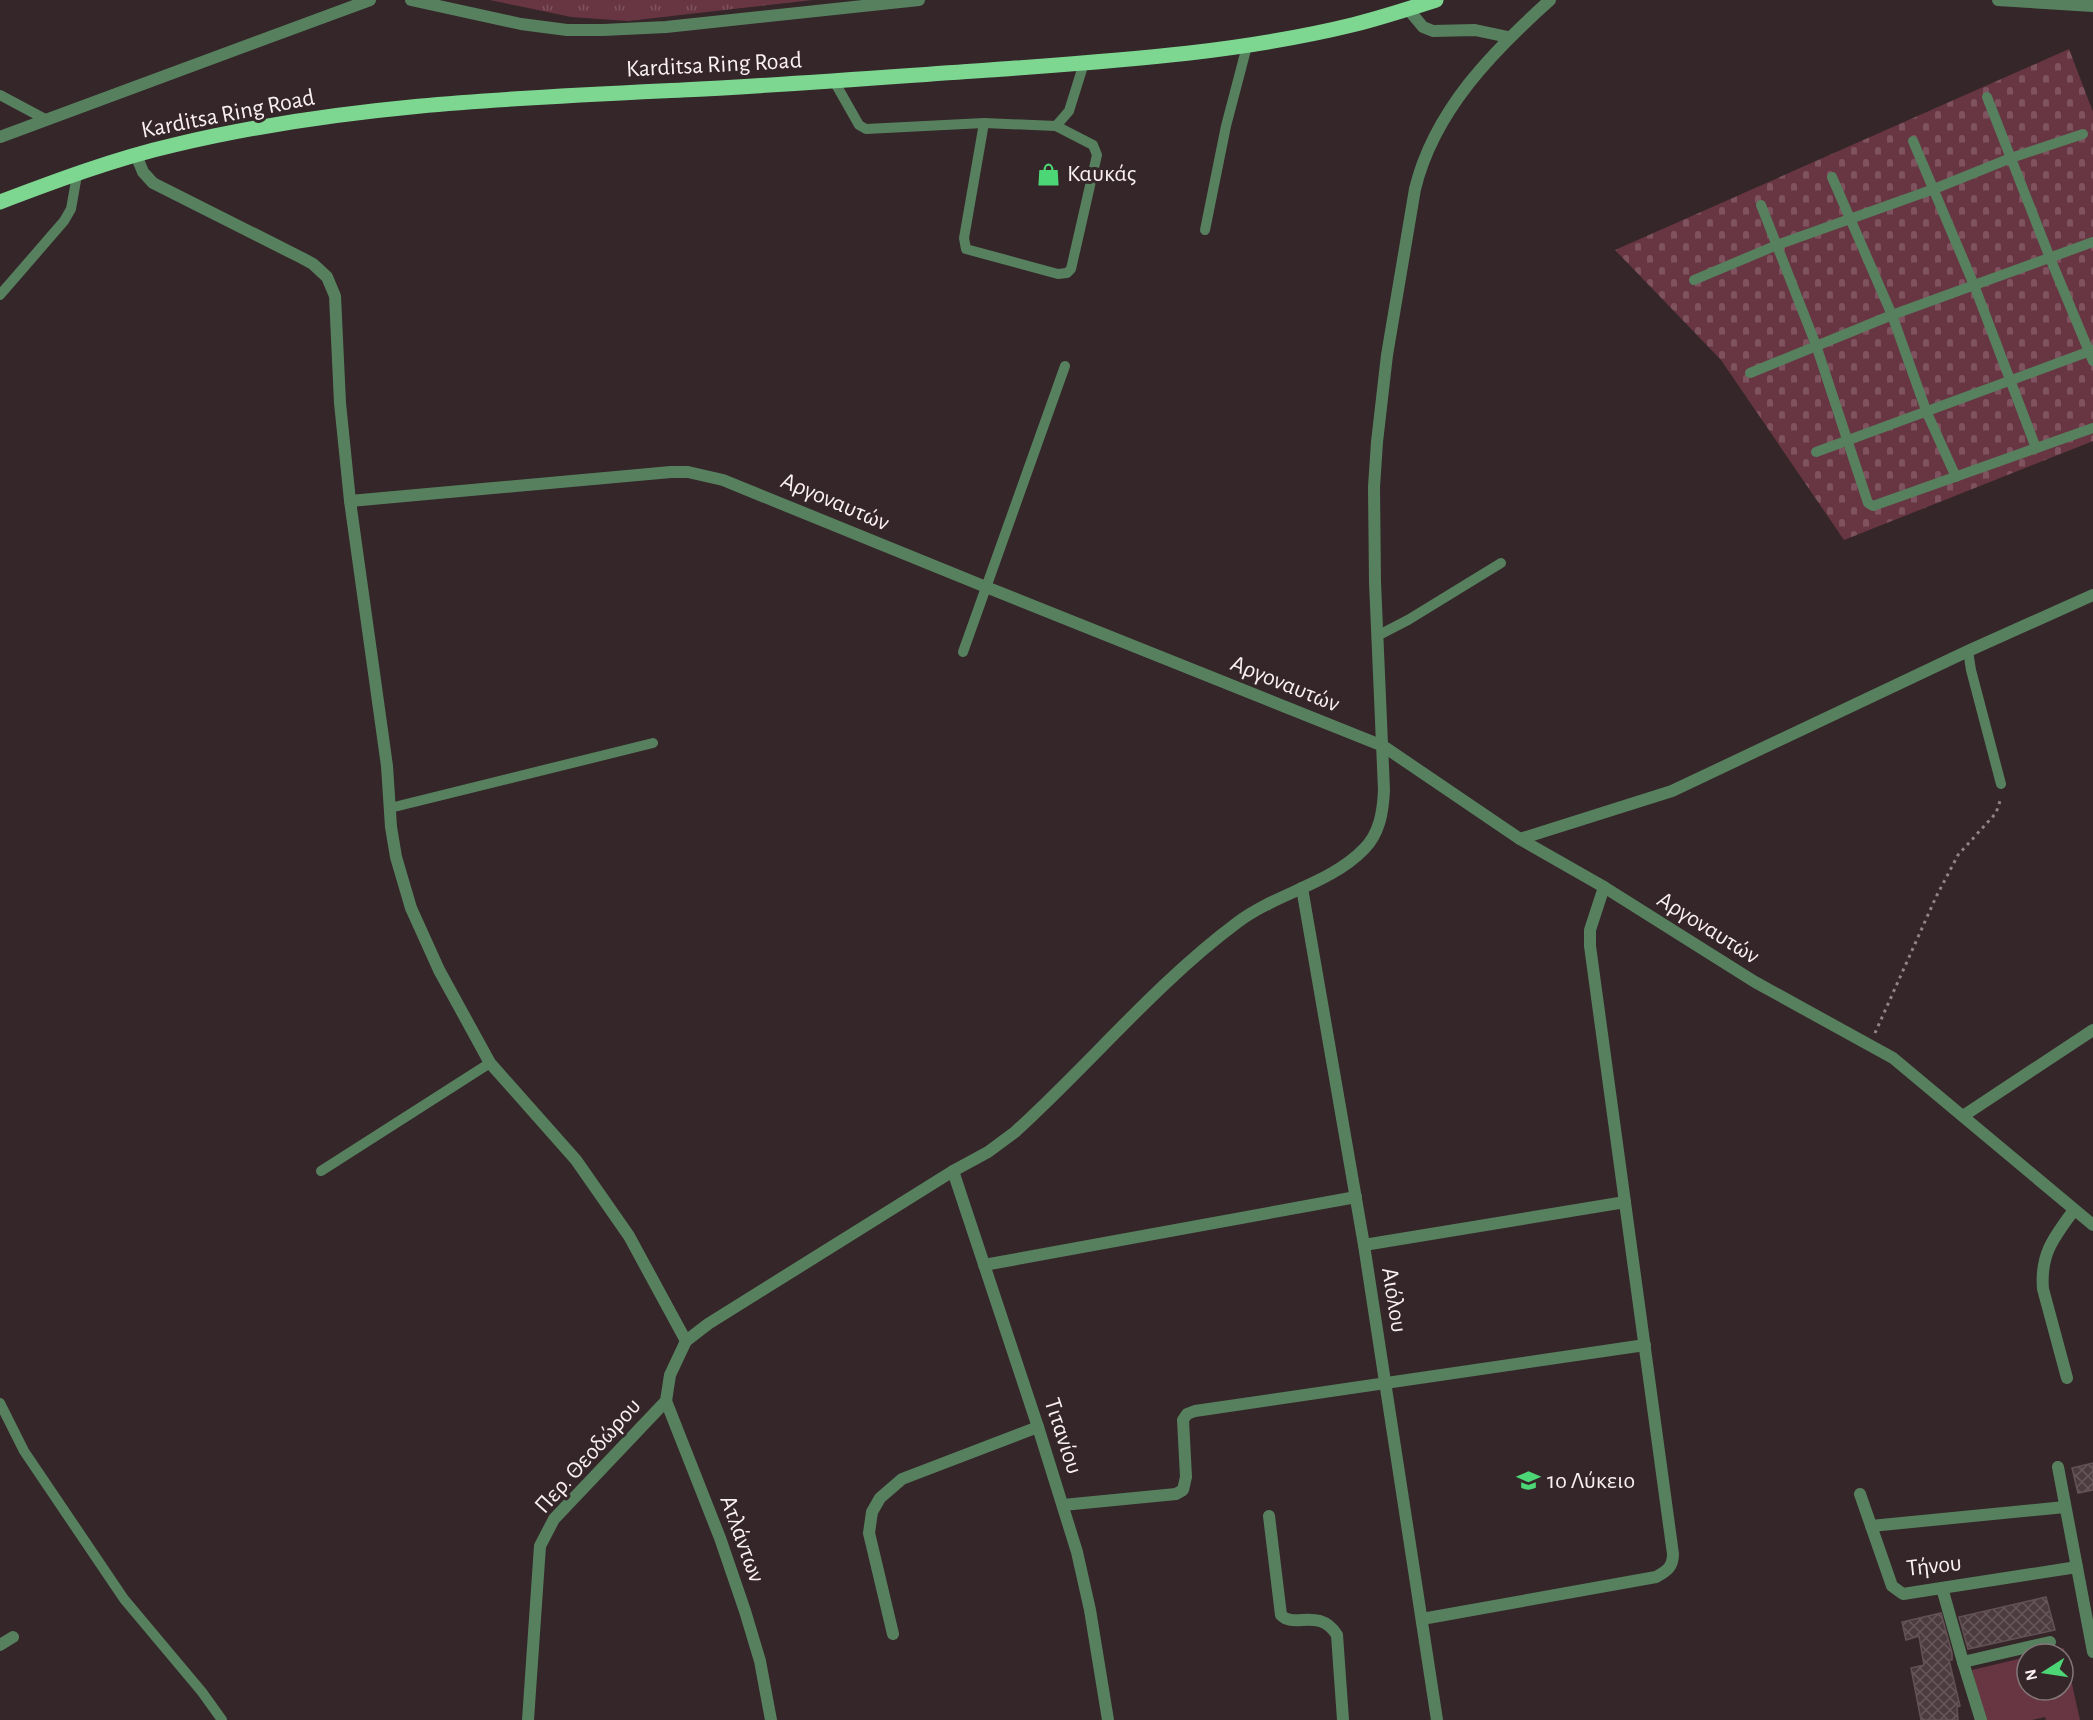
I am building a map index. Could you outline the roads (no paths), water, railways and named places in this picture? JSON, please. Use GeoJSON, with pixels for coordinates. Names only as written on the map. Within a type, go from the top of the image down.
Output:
{"type":"FeatureCollection","features":[{"type":"Feature","properties":{"kind":"main road","name":"Karditsa Ring Road"},"geometry":{"type":"LineString","coordinates":[[0,202],[171,145],[255,128],[372,111],[548,97],[834,81],[1084,63],[1247,46],[1348,26],[1436,0]]}},
{"type":"Feature","properties":{"kind":"street"},"geometry":{"type":"LineString","coordinates":[[0,137],[370,0]]}},
{"type":"Feature","properties":{"kind":"street"},"geometry":{"type":"LineString","coordinates":[[411,0],[522,24],[567,30],[603,30],[666,27],[918,0]]}},
{"type":"Feature","properties":{"kind":"street"},"geometry":{"type":"LineString","coordinates":[[666,1401],[670,1375],[686,1341],[732,1309],[953,1171],[988,1152],[1015,1132],[1168,981],[1222,934],[1253,911],[1302,888],[1352,860],[1372,840],[1379,826],[1383,802],[1383,746],[1374,538],[1377,442],[1387,355],[1415,189],[1420,168],[1442,121],[1454,103],[1508,37],[1550,0]]}},
{"type":"Feature","properties":{"kind":"street"},"geometry":{"type":"LineString","coordinates":[[1998,0],[2093,6]]}},
{"type":"Feature","properties":{"kind":"street"},"geometry":{"type":"LineString","coordinates":[[1408,9],[1423,27],[1433,31],[1475,30],[1508,37]]}},
{"type":"Feature","properties":{"kind":"street"},"geometry":{"type":"LineString","coordinates":[[136,155],[143,172],[153,183],[302,258],[321,271],[330,282],[336,301],[340,403],[350,501],[387,766],[396,857],[411,908],[439,970],[490,1063],[576,1160],[623,1226],[686,1341]]}},
{"type":"Feature","properties":{"kind":"street","name":"Αργοναυτών"},"geometry":{"type":"LineString","coordinates":[[350,501],[646,474],[688,472],[723,480],[743,486],[986,587],[1383,746],[1520,839],[1604,887],[1755,982],[1905,1066],[2093,1225]]}},
{"type":"Feature","properties":{"kind":"street"},"geometry":{"type":"LineString","coordinates":[[1520,839],[1672,791],[1705,777],[1968,651],[2093,595]]}},
{"type":"Feature","properties":{"kind":"street"},"geometry":{"type":"LineString","coordinates":[[1422,1619],[1656,1577],[1666,1572],[1673,1564],[1590,946],[1590,930],[1604,887]]}},
{"type":"Feature","properties":{"kind":"street","name":"Αιόλου"},"geometry":{"type":"LineString","coordinates":[[1302,888],[1387,1383],[1437,1720]]}},
{"type":"Feature","properties":{"kind":"street"},"geometry":{"type":"LineString","coordinates":[[1963,1116],[2093,1029]]}},
{"type":"Feature","properties":{"kind":"street","name":"Τιτανίου"},"geometry":{"type":"LineString","coordinates":[[953,1171],[1063,1505],[1083,1578],[1108,1720]]}},
{"type":"Feature","properties":{"kind":"street"},"geometry":{"type":"LineString","coordinates":[[984,1265],[1356,1197]]}},
{"type":"Feature","properties":{"kind":"street"},"geometry":{"type":"LineString","coordinates":[[1364,1245],[1625,1202]]}},
{"type":"Feature","properties":{"kind":"street"},"geometry":{"type":"LineString","coordinates":[[2067,1378],[2043,1289],[2042,1275],[2043,1260],[2052,1241],[2074,1210]]}},
{"type":"Feature","properties":{"kind":"street"},"geometry":{"type":"LineString","coordinates":[[1063,1505],[1176,1494],[1183,1490],[1186,1477],[1183,1420],[1190,1412],[1645,1345]]}},
{"type":"Feature","properties":{"kind":"street","name":"Περ. Θεοδώρου"},"geometry":{"type":"LineString","coordinates":[[528,1720],[540,1546],[554,1519],[666,1401]]}},
{"type":"Feature","properties":{"kind":"street","name":"Ατλάντων"},"geometry":{"type":"LineString","coordinates":[[666,1401],[720,1538],[745,1611],[762,1669],[771,1720]]}},
{"type":"Feature","properties":{"kind":"street"},"geometry":{"type":"LineString","coordinates":[[893,1634],[869,1533],[872,1512],[880,1498],[902,1479],[1038,1427]]}},
{"type":"Feature","properties":{"kind":"street"},"geometry":{"type":"LineString","coordinates":[[2058,1467],[2093,1652]]}},
{"type":"Feature","properties":{"kind":"street","name":"Τήνου"},"geometry":{"type":"LineString","coordinates":[[1860,1494],[1892,1586],[1903,1594],[2077,1567]]}},
{"type":"Feature","properties":{"kind":"street"},"geometry":{"type":"LineString","coordinates":[[1871,1526],[2065,1506]]}},
{"type":"Feature","properties":{"kind":"street"},"geometry":{"type":"LineString","coordinates":[[1269,1516],[1281,1615],[1288,1620],[1319,1620],[1328,1624],[1337,1635],[1343,1720]]}},
{"type":"Feature","properties":{"kind":"street"},"geometry":{"type":"LineString","coordinates":[[1942,1588],[1981,1720]]}},
{"type":"Feature","properties":{"kind":"street"},"geometry":{"type":"LineString","coordinates":[[0,1645],[13,1637]]}},
{"type":"Feature","properties":{"kind":"street"},"geometry":{"type":"LineString","coordinates":[[1963,1662],[2015,1650]]}},
{"type":"Feature","properties":{"kind":"lane"},"geometry":{"type":"LineString","coordinates":[[1205,230],[1226,126],[1247,46]]}},
{"type":"Feature","properties":{"kind":"lane"},"geometry":{"type":"LineString","coordinates":[[1056,126],[1069,111],[1084,63]]}},
{"type":"Feature","properties":{"kind":"lane"},"geometry":{"type":"LineString","coordinates":[[834,81],[859,125],[866,129],[984,123],[1056,126],[1093,145],[1097,155],[1071,269],[1067,273],[1058,274],[966,249],[964,238],[984,123]]}},
{"type":"Feature","properties":{"kind":"lane"},"geometry":{"type":"LineString","coordinates":[[0,95],[45,119]]}},
{"type":"Feature","properties":{"kind":"lane"},"geometry":{"type":"LineString","coordinates":[[1816,452],[2092,354],[2050,258],[1987,97]]}},
{"type":"Feature","properties":{"kind":"lane"},"geometry":{"type":"LineString","coordinates":[[1694,280],[1777,245],[1934,189],[2011,158],[2083,134]]}},
{"type":"Feature","properties":{"kind":"lane"},"geometry":{"type":"LineString","coordinates":[[1914,141],[1974,285],[2036,448]]}},
{"type":"Feature","properties":{"kind":"lane"},"geometry":{"type":"LineString","coordinates":[[0,295],[68,215],[77,175]]}},
{"type":"Feature","properties":{"kind":"lane"},"geometry":{"type":"LineString","coordinates":[[1832,177],[1892,315],[1927,413],[1956,477]]}},
{"type":"Feature","properties":{"kind":"lane"},"geometry":{"type":"LineString","coordinates":[[1761,205],[1816,345],[1870,505],[1874,506],[2093,428]]}},
{"type":"Feature","properties":{"kind":"lane"},"geometry":{"type":"LineString","coordinates":[[1750,373],[1892,315],[2093,242]]}},
{"type":"Feature","properties":{"kind":"lane"},"geometry":{"type":"LineString","coordinates":[[963,652],[1065,366]]}},
{"type":"Feature","properties":{"kind":"lane"},"geometry":{"type":"LineString","coordinates":[[1377,636],[1408,620],[1502,563]]}},
{"type":"Feature","properties":{"kind":"lane"},"geometry":{"type":"LineString","coordinates":[[1968,651],[2001,784]]}},
{"type":"Feature","properties":{"kind":"lane"},"geometry":{"type":"LineString","coordinates":[[390,808],[653,743]]}},
{"type":"Feature","properties":{"kind":"lane"},"geometry":{"type":"LineString","coordinates":[[321,1171],[490,1063]]}},
{"type":"Feature","properties":{"kind":"lane"},"geometry":{"type":"LineString","coordinates":[[0,1403],[24,1451],[124,1599],[202,1692],[222,1720]]}},
{"type":"Feature","properties":{"kind":"place","name":"Καυκάς"},"geometry":{"type":"Point","coordinates":[1049,174]}},
{"type":"Feature","properties":{"kind":"place","name":"1ο Λύκειο"},"geometry":{"type":"Point","coordinates":[1529,1481]}}]}
